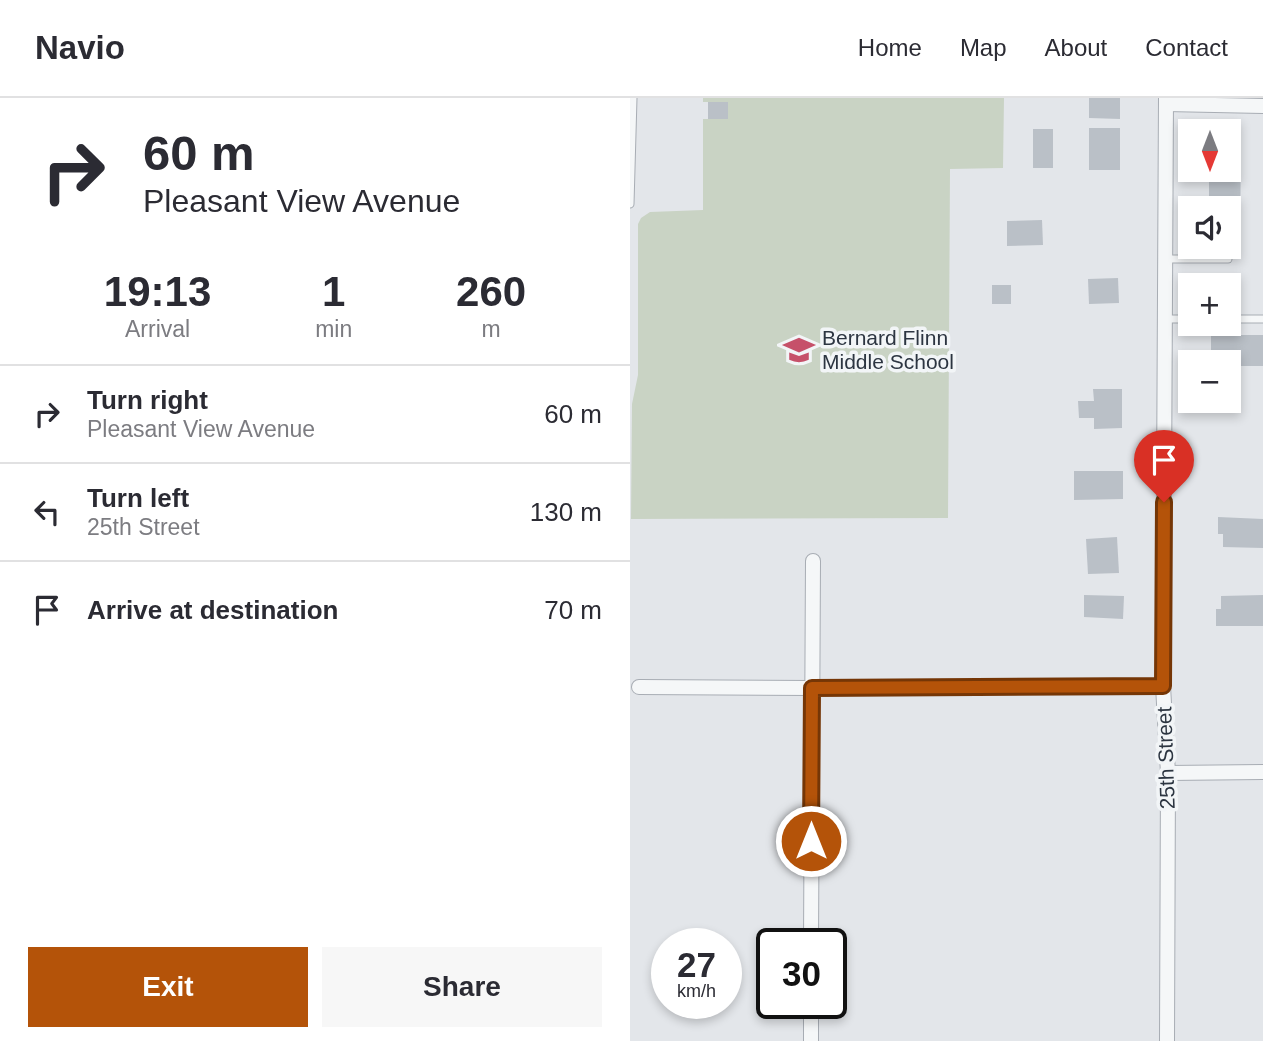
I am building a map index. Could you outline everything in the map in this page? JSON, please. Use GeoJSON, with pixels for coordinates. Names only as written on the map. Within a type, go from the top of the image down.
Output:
{"type":"FeatureCollection","features":[{"type":"Feature","properties":{"kind":"street"},"geometry":{"type":"LineString","coordinates":[[1166,101],[1263,106]]}},
{"type":"Feature","properties":{"kind":"street","name":"25th Street"},"geometry":{"type":"LineString","coordinates":[[1166,101],[1163,686],[1168,773],[1167,1041]]}},
{"type":"Feature","properties":{"kind":"street"},"geometry":{"type":"LineString","coordinates":[[811,928],[813,561]]}},
{"type":"Feature","properties":{"kind":"street"},"geometry":{"type":"LineString","coordinates":[[639,687],[1163,686]]}},
{"type":"Feature","properties":{"kind":"street"},"geometry":{"type":"LineString","coordinates":[[1168,773],[1263,772]]}},
{"type":"Feature","properties":{"kind":"street"},"geometry":{"type":"LineString","coordinates":[[811,1019],[811,1041]]}},
{"type":"Feature","properties":{"kind":"lane"},"geometry":{"type":"LineString","coordinates":[[630,204],[633,98]]}},
{"type":"Feature","properties":{"kind":"lane"},"geometry":{"type":"LineString","coordinates":[[1165,259],[1178,259]]}},
{"type":"Feature","properties":{"kind":"lane"},"geometry":{"type":"LineString","coordinates":[[1165,319],[1178,319]]}},
{"type":"Feature","properties":{"kind":"lane"},"geometry":{"type":"LineString","coordinates":[[1241,319],[1263,319]]}},
{"type":"Feature","properties":{"kind":"green space","name":"Bernard Flinn Middle School"},"geometry":{"type":"Polygon","coordinates":[[[703,98],[1004,98],[1003,168],[950,169],[948,518],[631,519],[632,404],[638,375],[638,224],[641,218],[650,212],[703,210],[703,119],[727,119],[727,102],[703,102],[703,98]]]}},
{"type":"Feature","properties":{"kind":"building"},"geometry":{"type":"Polygon","coordinates":[[[1089,98],[1120,98],[1120,119],[1089,118],[1089,98]]]}},
{"type":"Feature","properties":{"kind":"building"},"geometry":{"type":"Polygon","coordinates":[[[708,102],[728,102],[728,119],[708,119],[708,102]]]}},
{"type":"Feature","properties":{"kind":"building"},"geometry":{"type":"Polygon","coordinates":[[[1089,128],[1120,128],[1120,170],[1089,170],[1089,128]]]}},
{"type":"Feature","properties":{"kind":"building"},"geometry":{"type":"Polygon","coordinates":[[[1033,129],[1053,129],[1053,168],[1033,168],[1033,129]]]}},
{"type":"Feature","properties":{"kind":"building"},"geometry":{"type":"Polygon","coordinates":[[[1209,182],[1241,182],[1240,196],[1209,196],[1209,182]]]}},
{"type":"Feature","properties":{"kind":"building"},"geometry":{"type":"Polygon","coordinates":[[[1042,220],[1043,245],[1007,246],[1007,221],[1042,220]]]}},
{"type":"Feature","properties":{"kind":"building"},"geometry":{"type":"Polygon","coordinates":[[[1118,278],[1119,303],[1089,304],[1088,279],[1118,278]]]}},
{"type":"Feature","properties":{"kind":"building"},"geometry":{"type":"Polygon","coordinates":[[[992,285],[1011,285],[1011,304],[992,304],[992,285]]]}},
{"type":"Feature","properties":{"kind":"building"},"geometry":{"type":"Polygon","coordinates":[[[1263,335],[1263,366],[1241,366],[1241,350],[1211,350],[1211,336],[1263,335]]]}},
{"type":"Feature","properties":{"kind":"building"},"geometry":{"type":"Polygon","coordinates":[[[1093,389],[1122,389],[1122,428],[1094,429],[1094,418],[1079,418],[1078,401],[1094,401],[1093,389]]]}},
{"type":"Feature","properties":{"kind":"building"},"geometry":{"type":"Polygon","coordinates":[[[1074,471],[1123,471],[1123,499],[1074,500],[1074,471]]]}},
{"type":"Feature","properties":{"kind":"building"},"geometry":{"type":"Polygon","coordinates":[[[1218,517],[1263,519],[1263,548],[1223,547],[1223,534],[1218,534],[1218,517]]]}},
{"type":"Feature","properties":{"kind":"building"},"geometry":{"type":"Polygon","coordinates":[[[1117,537],[1119,573],[1088,574],[1086,539],[1117,537]]]}},
{"type":"Feature","properties":{"kind":"building"},"geometry":{"type":"Polygon","coordinates":[[[1084,595],[1124,596],[1123,619],[1084,617],[1084,595]]]}},
{"type":"Feature","properties":{"kind":"building"},"geometry":{"type":"Polygon","coordinates":[[[1263,595],[1263,626],[1216,626],[1216,609],[1221,609],[1221,596],[1263,595]]]}},
{"type":"Feature","properties":{"kind":"place","name":"Bernard Flinn Middle School"},"geometry":{"type":"Point","coordinates":[799,350]}},
{"type":"Feature","properties":{"kind":"route"},"geometry":{"type":"LineString","coordinates":[[811,841],[812,688],[1163,686],[1164,502]]}}]}
